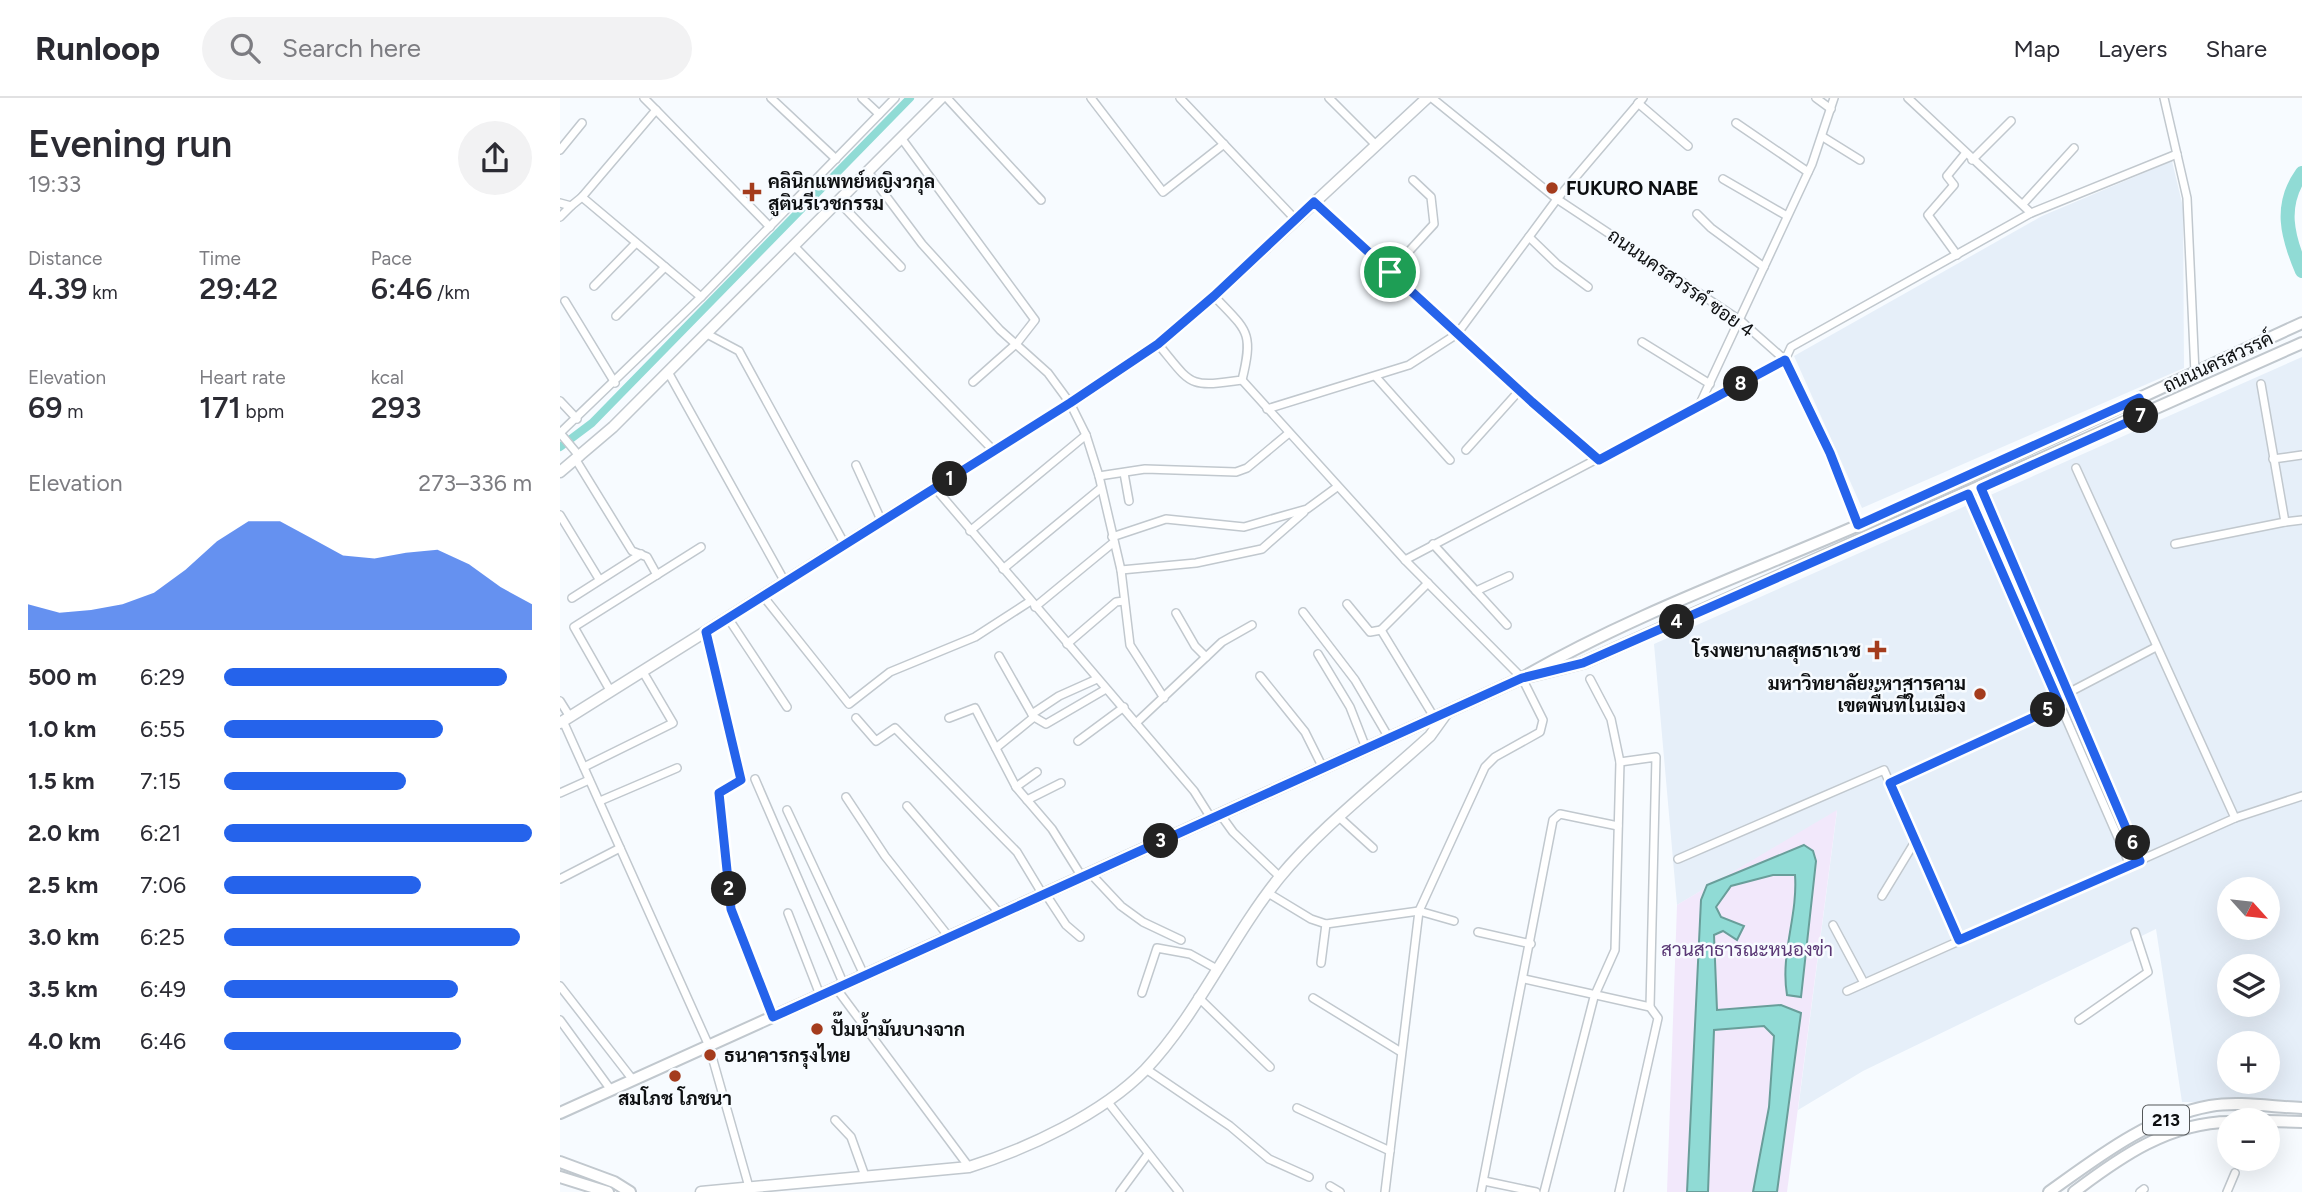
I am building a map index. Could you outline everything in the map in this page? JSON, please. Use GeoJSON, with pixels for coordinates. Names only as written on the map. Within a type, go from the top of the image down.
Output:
{"type":"FeatureCollection","features":[{"type":"Feature","properties":{"kind":"main road","name":"ถนนนครสวรรค์"},"geometry":{"type":"LineString","coordinates":[[562,1114],[1522,678],[1567,652],[1858,525],[2302,323]]}},
{"type":"Feature","properties":{"kind":"main road","name":"ถนนนครสวรรค์"},"geometry":{"type":"LineString","coordinates":[[1522,678],[1574,667],[1968,494],[2302,343]]}},
{"type":"Feature","properties":{"kind":"main road"},"geometry":{"type":"LineString","coordinates":[[2139,398],[2146,414]]}},
{"type":"Feature","properties":{"kind":"main road"},"geometry":{"type":"LineString","coordinates":[[1567,652],[1574,667]]}},
{"type":"Feature","properties":{"kind":"main road","name":"213"},"geometry":{"type":"LineString","coordinates":[[2049,1192],[2127,1138],[2173,1117],[2211,1106],[2302,1108]]}},
{"type":"Feature","properties":{"kind":"main road"},"geometry":{"type":"LineString","coordinates":[[2280,1121],[2302,1122]]}},
{"type":"Feature","properties":{"kind":"main road","name":"213"},"geometry":{"type":"LineString","coordinates":[[2074,1192],[2102,1171],[2158,1138],[2189,1127],[2217,1124]]}},
{"type":"Feature","properties":{"kind":"main road"},"geometry":{"type":"LineString","coordinates":[[560,1163],[614,1182],[630,1192]]}},
{"type":"Feature","properties":{"kind":"main road"},"geometry":{"type":"LineString","coordinates":[[560,1177],[608,1192]]}},
{"type":"Feature","properties":{"kind":"street"},"geometry":{"type":"LineString","coordinates":[[644,98],[769,227]]}},
{"type":"Feature","properties":{"kind":"street"},"geometry":{"type":"LineString","coordinates":[[771,98],[836,159]]}},
{"type":"Feature","properties":{"kind":"street"},"geometry":{"type":"LineString","coordinates":[[862,98],[879,114]]}},
{"type":"Feature","properties":{"kind":"street"},"geometry":{"type":"LineString","coordinates":[[657,575],[647,557],[632,551],[560,433],[615,383],[701,297],[895,98]]}},
{"type":"Feature","properties":{"kind":"street"},"geometry":{"type":"LineString","coordinates":[[560,472],[578,459],[707,334],[941,98]]}},
{"type":"Feature","properties":{"kind":"street"},"geometry":{"type":"LineString","coordinates":[[947,98],[1041,200]]}},
{"type":"Feature","properties":{"kind":"street"},"geometry":{"type":"LineString","coordinates":[[1091,98],[1163,192],[1224,144]]}},
{"type":"Feature","properties":{"kind":"street"},"geometry":{"type":"LineString","coordinates":[[1180,98],[1295,219]]}},
{"type":"Feature","properties":{"kind":"street"},"geometry":{"type":"LineString","coordinates":[[1329,98],[1376,145]]}},
{"type":"Feature","properties":{"kind":"street"},"geometry":{"type":"LineString","coordinates":[[564,720],[1070,403],[1158,344],[1430,98]]}},
{"type":"Feature","properties":{"kind":"street","name":"ถนนนครสวรรค์ ซอย 4"},"geometry":{"type":"LineString","coordinates":[[1430,98],[1557,199],[1741,321],[1785,360],[1830,453],[1858,525]]}},
{"type":"Feature","properties":{"kind":"street"},"geometry":{"type":"LineString","coordinates":[[1816,98],[1831,109]]}},
{"type":"Feature","properties":{"kind":"street"},"geometry":{"type":"LineString","coordinates":[[1698,408],[1741,321],[1808,172],[1835,98]]}},
{"type":"Feature","properties":{"kind":"street"},"geometry":{"type":"LineString","coordinates":[[1908,98],[2031,213]]}},
{"type":"Feature","properties":{"kind":"street"},"geometry":{"type":"LineString","coordinates":[[2164,98],[2191,237],[2195,373]]}},
{"type":"Feature","properties":{"kind":"street"},"geometry":{"type":"LineString","coordinates":[[1267,409],[1409,365],[1457,334],[1557,199],[1640,101],[1688,146]]}},
{"type":"Feature","properties":{"kind":"street"},"geometry":{"type":"LineString","coordinates":[[560,217],[582,197],[656,110]]}},
{"type":"Feature","properties":{"kind":"street"},"geometry":{"type":"LineString","coordinates":[[1972,160],[2011,121]]}},
{"type":"Feature","properties":{"kind":"street"},"geometry":{"type":"LineString","coordinates":[[560,150],[582,123]]}},
{"type":"Feature","properties":{"kind":"street"},"geometry":{"type":"LineString","coordinates":[[1736,123],[1808,172]]}},
{"type":"Feature","properties":{"kind":"street"},"geometry":{"type":"LineString","coordinates":[[1823,136],[1860,160]]}},
{"type":"Feature","properties":{"kind":"street"},"geometry":{"type":"LineString","coordinates":[[902,139],[1035,320],[1017,342],[973,383]]}},
{"type":"Feature","properties":{"kind":"street"},"geometry":{"type":"LineString","coordinates":[[2023,204],[2074,148]]}},
{"type":"Feature","properties":{"kind":"street"},"geometry":{"type":"LineString","coordinates":[[1957,254],[1928,215],[1954,185],[1947,176],[1965,154]]}},
{"type":"Feature","properties":{"kind":"street"},"geometry":{"type":"LineString","coordinates":[[1405,560],[1785,360],[1791,347],[2031,213],[2177,154]]}},
{"type":"Feature","properties":{"kind":"street"},"geometry":{"type":"LineString","coordinates":[[868,172],[922,244],[1000,330],[1017,342],[1048,373],[1070,403],[1086,435],[1099,476],[1121,570],[1130,645],[1164,698]]}},
{"type":"Feature","properties":{"kind":"street"},"geometry":{"type":"LineString","coordinates":[[1723,179],[1787,216]]}},
{"type":"Feature","properties":{"kind":"street"},"geometry":{"type":"LineString","coordinates":[[1390,272],[1426,235],[1435,221],[1431,197],[1413,180]]}},
{"type":"Feature","properties":{"kind":"street"},"geometry":{"type":"LineString","coordinates":[[582,197],[701,297]]}},
{"type":"Feature","properties":{"kind":"street"},"geometry":{"type":"LineString","coordinates":[[838,201],[901,267]]}},
{"type":"Feature","properties":{"kind":"street"},"geometry":{"type":"LineString","coordinates":[[1314,202],[1519,391],[1599,460]]}},
{"type":"Feature","properties":{"kind":"street"},"geometry":{"type":"LineString","coordinates":[[560,203],[571,206]]}},
{"type":"Feature","properties":{"kind":"street"},"geometry":{"type":"LineString","coordinates":[[1696,214],[1764,267]]}},
{"type":"Feature","properties":{"kind":"street"},"geometry":{"type":"LineString","coordinates":[[1529,237],[1557,264],[1588,287]]}},
{"type":"Feature","properties":{"kind":"street"},"geometry":{"type":"LineString","coordinates":[[594,286],[636,243]]}},
{"type":"Feature","properties":{"kind":"street"},"geometry":{"type":"LineString","coordinates":[[795,247],[994,451]]}},
{"type":"Feature","properties":{"kind":"street"},"geometry":{"type":"LineString","coordinates":[[616,316],[665,267]]}},
{"type":"Feature","properties":{"kind":"street"},"geometry":{"type":"LineString","coordinates":[[1214,296],[1245,329],[1250,347],[1242,380]]}},
{"type":"Feature","properties":{"kind":"street"},"geometry":{"type":"LineString","coordinates":[[565,301],[615,383]]}},
{"type":"Feature","properties":{"kind":"street"},"geometry":{"type":"LineString","coordinates":[[707,334],[738,351],[845,545]]}},
{"type":"Feature","properties":{"kind":"street"},"geometry":{"type":"LineString","coordinates":[[1642,342],[1710,384]]}},
{"type":"Feature","properties":{"kind":"street"},"geometry":{"type":"LineString","coordinates":[[1158,344],[1189,382],[1203,386],[1242,380]]}},
{"type":"Feature","properties":{"kind":"street"},"geometry":{"type":"LineString","coordinates":[[668,372],[785,582]]}},
{"type":"Feature","properties":{"kind":"street"},"geometry":{"type":"LineString","coordinates":[[1376,377],[1450,460]]}},
{"type":"Feature","properties":{"kind":"street"},"geometry":{"type":"LineString","coordinates":[[1242,380],[1405,560],[1522,678],[1543,720],[1540,732],[1495,757],[1485,766],[1419,911],[1385,1192]]}},
{"type":"Feature","properties":{"kind":"street"},"geometry":{"type":"LineString","coordinates":[[2261,384],[2285,522]]}},
{"type":"Feature","properties":{"kind":"street"},"geometry":{"type":"LineString","coordinates":[[1466,450],[1519,391]]}},
{"type":"Feature","properties":{"kind":"street"},"geometry":{"type":"LineString","coordinates":[[560,401],[577,419]]}},
{"type":"Feature","properties":{"kind":"street"},"geometry":{"type":"LineString","coordinates":[[1099,476],[1145,469],[1236,472],[1247,468],[1289,433]]}},
{"type":"Feature","properties":{"kind":"street"},"geometry":{"type":"LineString","coordinates":[[970,531],[1086,435]]}},
{"type":"Feature","properties":{"kind":"street"},"geometry":{"type":"LineString","coordinates":[[2273,459],[2302,455]]}},
{"type":"Feature","properties":{"kind":"street"},"geometry":{"type":"LineString","coordinates":[[856,465],[882,522]]}},
{"type":"Feature","properties":{"kind":"street"},"geometry":{"type":"LineString","coordinates":[[2076,468],[2155,647],[2235,818]]}},
{"type":"Feature","properties":{"kind":"street"},"geometry":{"type":"LineString","coordinates":[[1124,472],[1129,501]]}},
{"type":"Feature","properties":{"kind":"street"},"geometry":{"type":"LineString","coordinates":[[1121,570],[1196,563],[1262,549],[1307,509],[1338,487]]}},
{"type":"Feature","properties":{"kind":"street"},"geometry":{"type":"LineString","coordinates":[[935,488],[1216,816],[1280,877]]}},
{"type":"Feature","properties":{"kind":"street"},"geometry":{"type":"LineString","coordinates":[[1003,569],[1101,488]]}},
{"type":"Feature","properties":{"kind":"street"},"geometry":{"type":"LineString","coordinates":[[1981,488],[2140,861]]}},
{"type":"Feature","properties":{"kind":"street"},"geometry":{"type":"LineString","coordinates":[[1968,494],[2130,865]]}},
{"type":"Feature","properties":{"kind":"street"},"geometry":{"type":"LineString","coordinates":[[763,596],[849,704],[890,672],[975,637],[1032,604],[1113,539],[1166,519],[1244,527],[1307,509]]}},
{"type":"Feature","properties":{"kind":"street"},"geometry":{"type":"LineString","coordinates":[[560,515],[599,579]]}},
{"type":"Feature","properties":{"kind":"street"},"geometry":{"type":"LineString","coordinates":[[2175,544],[2302,520]]}},
{"type":"Feature","properties":{"kind":"street"},"geometry":{"type":"LineString","coordinates":[[1433,544],[1507,625]]}},
{"type":"Feature","properties":{"kind":"street"},"geometry":{"type":"LineString","coordinates":[[611,692],[574,628],[701,547]]}},
{"type":"Feature","properties":{"kind":"street"},"geometry":{"type":"LineString","coordinates":[[572,598],[641,554]]}},
{"type":"Feature","properties":{"kind":"street"},"geometry":{"type":"LineString","coordinates":[[2003,573],[2015,568]]}},
{"type":"Feature","properties":{"kind":"street"},"geometry":{"type":"LineString","coordinates":[[1476,591],[1509,576]]}},
{"type":"Feature","properties":{"kind":"street"},"geometry":{"type":"LineString","coordinates":[[1347,604],[1370,632],[1381,630],[1428,583]]}},
{"type":"Feature","properties":{"kind":"street"},"geometry":{"type":"LineString","coordinates":[[1067,644],[1116,602],[1124,601]]}},
{"type":"Feature","properties":{"kind":"street"},"geometry":{"type":"LineString","coordinates":[[2021,614],[2032,608]]}},
{"type":"Feature","properties":{"kind":"street"},"geometry":{"type":"LineString","coordinates":[[1303,612],[1355,680],[1389,738]]}},
{"type":"Feature","properties":{"kind":"street"},"geometry":{"type":"LineString","coordinates":[[1176,613],[1195,646],[1206,657]]}},
{"type":"Feature","properties":{"kind":"street"},"geometry":{"type":"LineString","coordinates":[[728,618],[787,706]]}},
{"type":"Feature","properties":{"kind":"street"},"geometry":{"type":"LineString","coordinates":[[1136,723],[1222,642],[1252,625]]}},
{"type":"Feature","properties":{"kind":"street"},"geometry":{"type":"LineString","coordinates":[[1381,630],[1434,717]]}},
{"type":"Feature","properties":{"kind":"street"},"geometry":{"type":"LineString","coordinates":[[706,632],[741,780],[719,793],[731,909],[773,1017]]}},
{"type":"Feature","properties":{"kind":"street"},"geometry":{"type":"LineString","coordinates":[[2036,650],[2048,644]]}},
{"type":"Feature","properties":{"kind":"street"},"geometry":{"type":"LineString","coordinates":[[1890,783],[2060,705],[2068,693],[2155,647]]}},
{"type":"Feature","properties":{"kind":"street"},"geometry":{"type":"LineString","coordinates":[[1318,653],[1350,707],[1366,748]]}},
{"type":"Feature","properties":{"kind":"street"},"geometry":{"type":"LineString","coordinates":[[999,656],[1033,715],[1046,724],[1106,689]]}},
{"type":"Feature","properties":{"kind":"street"},"geometry":{"type":"LineString","coordinates":[[584,767],[673,723],[643,672]]}},
{"type":"Feature","properties":{"kind":"street"},"geometry":{"type":"LineString","coordinates":[[1260,676],[1305,732],[1323,768]]}},
{"type":"Feature","properties":{"kind":"street"},"geometry":{"type":"LineString","coordinates":[[996,748],[1059,696],[1097,679]]}},
{"type":"Feature","properties":{"kind":"street"},"geometry":{"type":"LineString","coordinates":[[1544,1192],[1594,997],[1615,950],[1620,762],[1611,719],[1590,679]]}},
{"type":"Feature","properties":{"kind":"street"},"geometry":{"type":"LineString","coordinates":[[560,701],[564,720],[589,780],[709,1046],[749,1187]]}},
{"type":"Feature","properties":{"kind":"street"},"geometry":{"type":"LineString","coordinates":[[1078,741],[1124,707]]}},
{"type":"Feature","properties":{"kind":"street"},"geometry":{"type":"LineString","coordinates":[[949,718],[975,708],[1016,787],[1086,875],[1143,922],[1181,940]]}},
{"type":"Feature","properties":{"kind":"street"},"geometry":{"type":"LineString","coordinates":[[701,1192],[969,1167],[1006,1155],[1107,1101],[1146,1069],[1280,877],[1430,736],[1448,711]]}},
{"type":"Feature","properties":{"kind":"street"},"geometry":{"type":"LineString","coordinates":[[856,718],[876,741],[895,729],[1017,852],[1066,925],[1080,937]]}},
{"type":"Feature","properties":{"kind":"street"},"geometry":{"type":"LineString","coordinates":[[2076,740],[2086,735]]}},
{"type":"Feature","properties":{"kind":"street"},"geometry":{"type":"LineString","coordinates":[[1619,1192],[1658,1018],[1650,1007],[1657,757],[1620,762]]}},
{"type":"Feature","properties":{"kind":"street"},"geometry":{"type":"LineString","coordinates":[[2088,768],[2099,764]]}},
{"type":"Feature","properties":{"kind":"street"},"geometry":{"type":"LineString","coordinates":[[600,801],[677,768]]}},
{"type":"Feature","properties":{"kind":"street"},"geometry":{"type":"LineString","coordinates":[[1678,859],[1884,770],[1959,940]]}},
{"type":"Feature","properties":{"kind":"street"},"geometry":{"type":"LineString","coordinates":[[1016,787],[1037,772]]}},
{"type":"Feature","properties":{"kind":"street"},"geometry":{"type":"LineString","coordinates":[[755,779],[840,986],[969,1167]]}},
{"type":"Feature","properties":{"kind":"street"},"geometry":{"type":"LineString","coordinates":[[560,793],[589,780]]}},
{"type":"Feature","properties":{"kind":"street"},"geometry":{"type":"LineString","coordinates":[[1027,800],[1061,783]]}},
{"type":"Feature","properties":{"kind":"street"},"geometry":{"type":"LineString","coordinates":[[1847,991],[2235,818],[2302,796]]}},
{"type":"Feature","properties":{"kind":"street"},"geometry":{"type":"LineString","coordinates":[[846,797],[885,856],[949,937]]}},
{"type":"Feature","properties":{"kind":"street"},"geometry":{"type":"LineString","coordinates":[[2105,806],[2115,802]]}},
{"type":"Feature","properties":{"kind":"street"},"geometry":{"type":"LineString","coordinates":[[906,806],[1000,914]]}},
{"type":"Feature","properties":{"kind":"street"},"geometry":{"type":"LineString","coordinates":[[787,810],[864,975]]}},
{"type":"Feature","properties":{"kind":"street"},"geometry":{"type":"LineString","coordinates":[[1481,1192],[1553,820],[1560,814],[1618,826]]}},
{"type":"Feature","properties":{"kind":"street"},"geometry":{"type":"LineString","coordinates":[[1340,818],[1373,848]]}},
{"type":"Feature","properties":{"kind":"street"},"geometry":{"type":"LineString","coordinates":[[1882,896],[1916,840]]}},
{"type":"Feature","properties":{"kind":"street"},"geometry":{"type":"LineString","coordinates":[[560,879],[620,848]]}},
{"type":"Feature","properties":{"kind":"street"},"geometry":{"type":"LineString","coordinates":[[1268,893],[1311,919],[1326,924],[1419,911],[1454,921]]}},
{"type":"Feature","properties":{"kind":"street"},"geometry":{"type":"LineString","coordinates":[[788,913],[820,995]]}},
{"type":"Feature","properties":{"kind":"street"},"geometry":{"type":"LineString","coordinates":[[1321,963],[1326,924]]}},
{"type":"Feature","properties":{"kind":"street"},"geometry":{"type":"LineString","coordinates":[[1833,925],[1864,983]]}},
{"type":"Feature","properties":{"kind":"street"},"geometry":{"type":"LineString","coordinates":[[1478,932],[1531,944]]}},
{"type":"Feature","properties":{"kind":"street"},"geometry":{"type":"LineString","coordinates":[[2079,1020],[2148,972],[2135,932]]}},
{"type":"Feature","properties":{"kind":"street"},"geometry":{"type":"LineString","coordinates":[[1142,993],[1157,948],[1190,954],[1217,969]]}},
{"type":"Feature","properties":{"kind":"street"},"geometry":{"type":"LineString","coordinates":[[1524,979],[1594,997],[1650,1007]]}},
{"type":"Feature","properties":{"kind":"street"},"geometry":{"type":"LineString","coordinates":[[560,986],[632,1080]]}},
{"type":"Feature","properties":{"kind":"street"},"geometry":{"type":"LineString","coordinates":[[1198,997],[1270,1067]]}},
{"type":"Feature","properties":{"kind":"street"},"geometry":{"type":"LineString","coordinates":[[1313,998],[1401,1052]]}},
{"type":"Feature","properties":{"kind":"street"},"geometry":{"type":"LineString","coordinates":[[560,1020],[611,1090]]}},
{"type":"Feature","properties":{"kind":"street"},"geometry":{"type":"LineString","coordinates":[[1146,1069],[1230,1126],[1269,1159],[1309,1177]]}},
{"type":"Feature","properties":{"kind":"street"},"geometry":{"type":"LineString","coordinates":[[1107,1101],[1179,1192]]}},
{"type":"Feature","properties":{"kind":"street"},"geometry":{"type":"LineString","coordinates":[[1297,1108],[1390,1152]]}},
{"type":"Feature","properties":{"kind":"street"},"geometry":{"type":"LineString","coordinates":[[835,1120],[851,1137],[865,1176]]}},
{"type":"Feature","properties":{"kind":"street"},"geometry":{"type":"LineString","coordinates":[[1121,1192],[1148,1154]]}},
{"type":"Feature","properties":{"kind":"street"},"geometry":{"type":"LineString","coordinates":[[2227,1192],[2235,1173]]}},
{"type":"Feature","properties":{"kind":"street"},"geometry":{"type":"LineString","coordinates":[[1484,1181],[1536,1192]]}},
{"type":"Feature","properties":{"kind":"street"},"geometry":{"type":"LineString","coordinates":[[1330,1186],[1340,1192]]}},
{"type":"Feature","properties":{"kind":"shaded area"},"geometry":{"type":"Polygon","coordinates":[[[2172,161],[2183,207],[2184,368],[1862,508],[1794,356],[2042,216],[2172,161]]]}},
{"type":"Feature","properties":{"kind":"shaded area","name":"มหาวิทยาลัยมหาสารคาม เขตพื้นที่ในเมือง"},"geometry":{"type":"Polygon","coordinates":[[[2302,357],[2302,1103],[2182,1102],[2156,929],[1863,1071],[1798,1110],[1837,811],[1677,905],[1654,644],[2302,357]]]}},
{"type":"Feature","properties":{"kind":"shaded area"},"geometry":{"type":"Polygon","coordinates":[[[1804,845],[1813,851],[1816,861],[1801,997],[1787,995],[1785,980],[1795,875],[1773,875],[1731,886],[1716,907],[1721,917],[1744,926],[1737,940],[1723,931],[1714,935],[1717,1010],[1781,1005],[1801,1013],[1777,1192],[1753,1192],[1769,1107],[1774,1036],[1764,1026],[1714,1030],[1708,1192],[1687,1192],[1701,900],[1707,885],[1804,845]]]}},
{"type":"Feature","properties":{"kind":"green space","name":"สวนสาธารณะหนองข่า"},"geometry":{"type":"Polygon","coordinates":[[[1837,810],[1787,1192],[1667,1192],[1677,905],[1837,810]]]}},
{"type":"Feature","properties":{"kind":"waterway"},"geometry":{"type":"LineString","coordinates":[[560,447],[592,423],[910,98]]}},
{"type":"Feature","properties":{"kind":"waterway"},"geometry":{"type":"LineString","coordinates":[[2302,173],[2290,197],[2288,209],[2289,233],[2302,271]]}},
{"type":"Feature","properties":{"kind":"place","name":"FUKURO NABE"},"geometry":{"type":"Point","coordinates":[1552,188]}},
{"type":"Feature","properties":{"kind":"place","name":"คลินิกแพทย์หญิงวกุล สูตินรีเวชกรรม"},"geometry":{"type":"Point","coordinates":[752,192]}},
{"type":"Feature","properties":{"kind":"place","name":"โรงพยาบาลสุทธาเวช"},"geometry":{"type":"Point","coordinates":[1877,650]}},
{"type":"Feature","properties":{"kind":"place","name":"มหาวิทยาลัยมหาสารคาม เขตพื้นที่ในเมือง"},"geometry":{"type":"Point","coordinates":[1980,694]}},
{"type":"Feature","properties":{"kind":"place","name":"ปั๊มน้ำมันบางจาก"},"geometry":{"type":"Point","coordinates":[817,1029]}},
{"type":"Feature","properties":{"kind":"place","name":"ธนาคารกรุงไทย"},"geometry":{"type":"Point","coordinates":[710,1055]}},
{"type":"Feature","properties":{"kind":"place","name":"สมโภช โภชนา"},"geometry":{"type":"Point","coordinates":[675,1076]}},
{"type":"Feature","properties":{"kind":"route"},"geometry":{"type":"LineString","coordinates":[[1314,202],[1390,272],[1599,460],[1785,360],[1830,453],[1858,525],[2139,398],[2146,414],[1981,488],[2140,861],[1959,940],[1890,783],[2060,705],[1968,494],[1574,667],[1522,678],[773,1017],[731,909],[719,793],[741,780],[706,632],[1070,403],[1158,344],[1214,296],[1314,202]]}}]}
